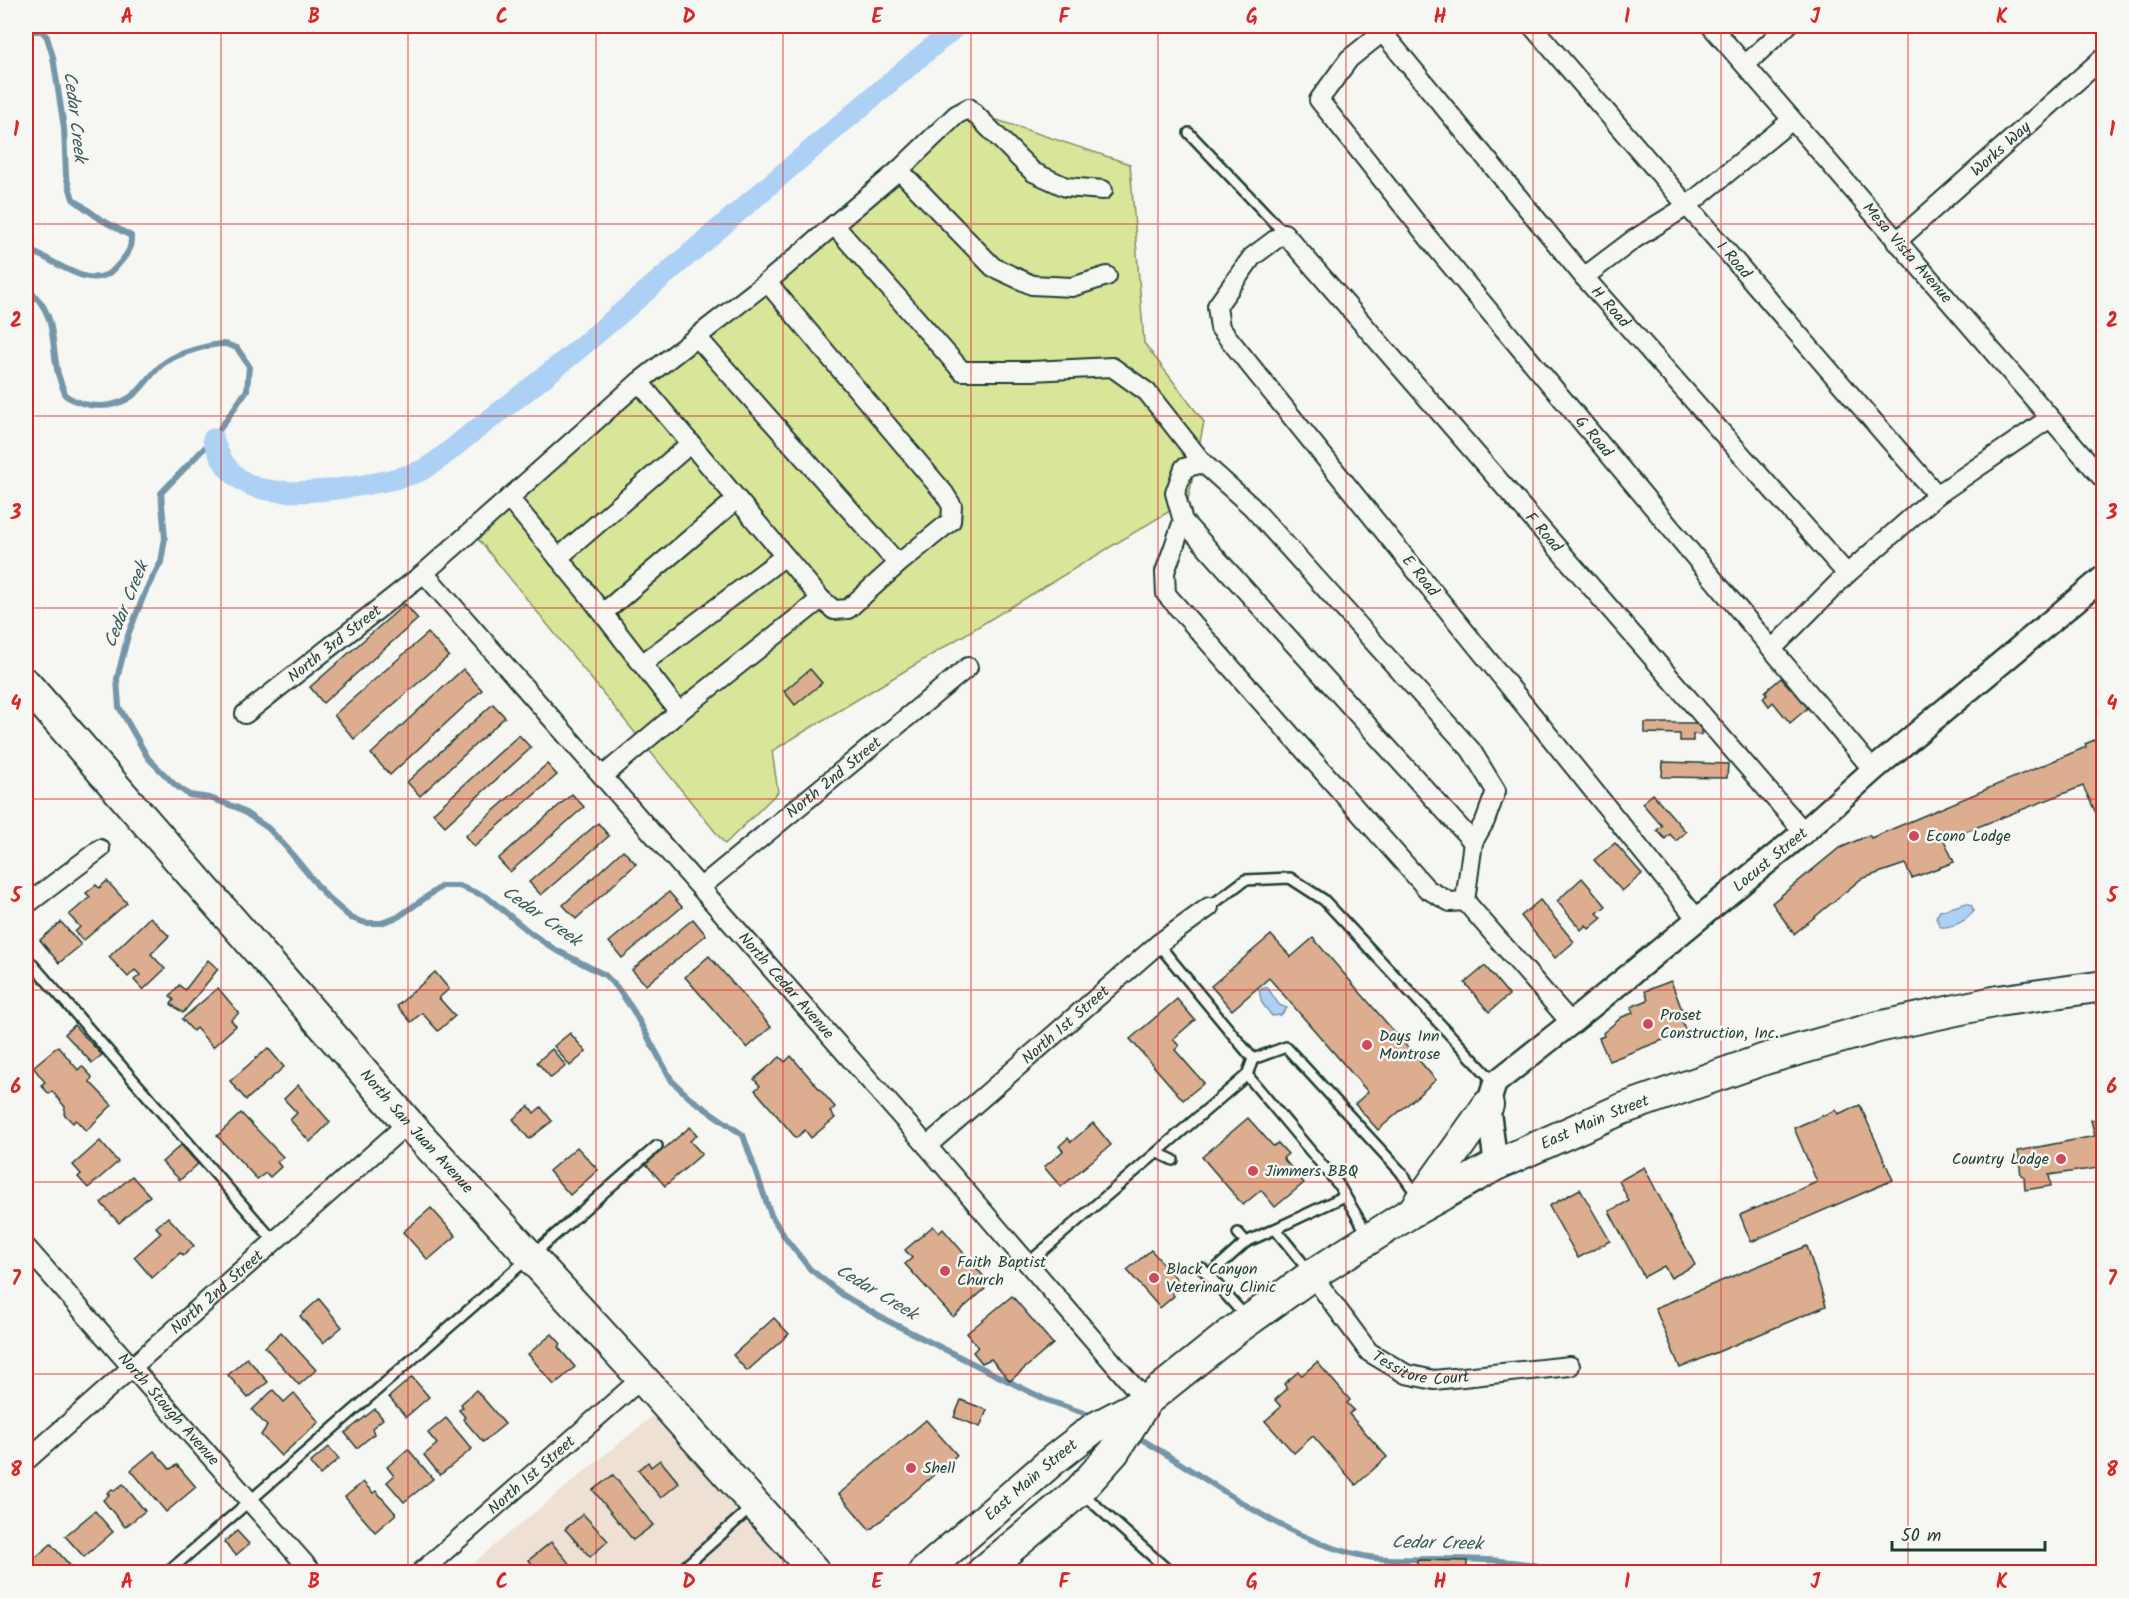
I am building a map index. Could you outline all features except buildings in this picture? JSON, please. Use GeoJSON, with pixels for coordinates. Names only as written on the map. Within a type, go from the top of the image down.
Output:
{"type":"FeatureCollection","features":[{"type":"Feature","properties":{"kind":"highway","name":"North San Juan Avenue"},"geometry":{"type":"LineString","coordinates":[[26,684],[408,1123],[642,1378],[815,1572]]}},
{"type":"Feature","properties":{"kind":"highway","name":"East Main Street"},"geometry":{"type":"LineString","coordinates":[[924,1572],[1052,1461],[1094,1428],[1146,1401],[1249,1320],[1415,1207],[1496,1165],[1622,1109],[1765,1059],[1878,1027],[1976,1005],[2103,986]]}},
{"type":"Feature","properties":{"kind":"highway"},"geometry":{"type":"LineString","coordinates":[[1415,1207],[1491,1094]]}},
{"type":"Feature","properties":{"kind":"highway","name":"East Main Street"},"geometry":{"type":"LineString","coordinates":[[982,1572],[1079,1491],[1114,1452],[1146,1401]]}},
{"type":"Feature","properties":{"kind":"street","name":"I Road"},"geometry":{"type":"LineString","coordinates":[[1532,26],[1937,495]]}},
{"type":"Feature","properties":{"kind":"street","name":"Mesa Vista Avenue"},"geometry":{"type":"LineString","coordinates":[[1711,26],[2103,480]]}},
{"type":"Feature","properties":{"kind":"street"},"geometry":{"type":"LineString","coordinates":[[1745,66],[1787,26]]}},
{"type":"Feature","properties":{"kind":"street","name":"G Road"},"geometry":{"type":"LineString","coordinates":[[1386,29],[1349,59],[1319,100],[1438,250],[1873,770]]}},
{"type":"Feature","properties":{"kind":"street","name":"H Road"},"geometry":{"type":"LineString","coordinates":[[1386,29],[1584,277],[1847,574]]}},
{"type":"Feature","properties":{"kind":"street","name":"Works Way"},"geometry":{"type":"LineString","coordinates":[[1896,242],[2103,57]]}},
{"type":"Feature","properties":{"kind":"street","name":"North 3rd Street"},"geometry":{"type":"LineString","coordinates":[[245,714],[424,573],[639,382],[767,282],[899,170],[956,115],[969,108],[1033,172],[1066,187],[1103,190]]}},
{"type":"Feature","properties":{"kind":"street"},"geometry":{"type":"LineString","coordinates":[[1584,277],[1634,240],[1687,206],[1792,120]]}},
{"type":"Feature","properties":{"kind":"street"},"geometry":{"type":"LineString","coordinates":[[899,170],[993,267],[1032,285],[1072,287],[1107,276]]}},
{"type":"Feature","properties":{"kind":"street"},"geometry":{"type":"LineString","coordinates":[[834,225],[962,372],[1112,367],[1147,392],[1203,463],[1251,506],[1471,750],[1496,791],[1485,821],[1473,842],[1465,901],[1571,1023]]}},
{"type":"Feature","properties":{"kind":"street","name":"F Road"},"geometry":{"type":"LineString","coordinates":[[1284,233],[1804,832]]}},
{"type":"Feature","properties":{"kind":"street","name":"E Road"},"geometry":{"type":"LineString","coordinates":[[1284,233],[1252,257],[1217,306],[1220,328],[1697,919]]}},
{"type":"Feature","properties":{"kind":"street"},"geometry":{"type":"LineString","coordinates":[[639,382],[821,599],[834,610],[848,609],[951,521],[952,506],[944,493],[767,282]]}},
{"type":"Feature","properties":{"kind":"street"},"geometry":{"type":"LineString","coordinates":[[697,337],[898,564]]}},
{"type":"Feature","properties":{"kind":"street"},"geometry":{"type":"LineString","coordinates":[[1772,649],[1847,574],[1937,495],[2050,418]]}},
{"type":"Feature","properties":{"kind":"street"},"geometry":{"type":"LineString","coordinates":[[558,558],[691,443]]}},
{"type":"Feature","properties":{"kind":"street"},"geometry":{"type":"LineString","coordinates":[[1203,463],[1184,468],[1175,493],[1183,521],[1473,842]]}},
{"type":"Feature","properties":{"kind":"street"},"geometry":{"type":"LineString","coordinates":[[509,498],[603,613],[679,712]]}},
{"type":"Feature","properties":{"kind":"street"},"geometry":{"type":"LineString","coordinates":[[603,613],[737,499]]}},
{"type":"Feature","properties":{"kind":"street"},"geometry":{"type":"LineString","coordinates":[[1183,521],[1165,572],[1166,594],[1427,889],[1450,902],[1465,901]]}},
{"type":"Feature","properties":{"kind":"street"},"geometry":{"type":"LineString","coordinates":[[642,664],[785,556]]}},
{"type":"Feature","properties":{"kind":"street","name":"North Cedar Avenue"},"geometry":{"type":"LineString","coordinates":[[424,573],[927,1146],[1146,1401]]}},
{"type":"Feature","properties":{"kind":"street","name":"Locust Street"},"geometry":{"type":"LineString","coordinates":[[1491,1094],[1571,1023],[1804,832],[1873,770],[2103,577]]}},
{"type":"Feature","properties":{"kind":"street"},"geometry":{"type":"LineString","coordinates":[[603,776],[821,599]]}},
{"type":"Feature","properties":{"kind":"street","name":"North 2nd Street"},"geometry":{"type":"LineString","coordinates":[[701,887],[968,667]]}},
{"type":"Feature","properties":{"kind":"street"},"geometry":{"type":"LineString","coordinates":[[26,905],[100,849]]}},
{"type":"Feature","properties":{"kind":"street","name":"North 1st Street"},"geometry":{"type":"LineString","coordinates":[[927,1146],[1158,944],[1209,908]]}},
{"type":"Feature","properties":{"kind":"street"},"geometry":{"type":"LineString","coordinates":[[1491,1094],[1496,1165]]}},
{"type":"Feature","properties":{"kind":"street","name":"North 2nd Street"},"geometry":{"type":"LineString","coordinates":[[26,1461],[408,1123]]}},
{"type":"Feature","properties":{"kind":"street","name":"North Stough Avenue"},"geometry":{"type":"LineString","coordinates":[[26,1247],[312,1572]]}},
{"type":"Feature","properties":{"kind":"street","name":"Tessitore Court"},"geometry":{"type":"LineString","coordinates":[[1312,1275],[1370,1352],[1406,1374],[1434,1380],[1570,1366]]}},
{"type":"Feature","properties":{"kind":"street","name":"North 1st Street"},"geometry":{"type":"LineString","coordinates":[[421,1572],[642,1378]]}},
{"type":"Feature","properties":{"kind":"lane"},"geometry":{"type":"LineString","coordinates":[[1189,133],[1284,233]]}},
{"type":"Feature","properties":{"kind":"lane"},"geometry":{"type":"LineString","coordinates":[[1209,908],[1245,880],[1290,878],[1324,900],[1491,1094]]}},
{"type":"Feature","properties":{"kind":"lane"},"geometry":{"type":"LineString","coordinates":[[1158,944],[1253,1059]]}},
{"type":"Feature","properties":{"kind":"lane"},"geometry":{"type":"LineString","coordinates":[[26,957],[274,1241]]}},
{"type":"Feature","properties":{"kind":"lane"},"geometry":{"type":"LineString","coordinates":[[1027,1264],[1246,1075],[1253,1059],[1286,1047],[1400,1171],[1415,1207]]}},
{"type":"Feature","properties":{"kind":"lane"},"geometry":{"type":"LineString","coordinates":[[1246,1075],[1338,1184],[1370,1239]]}},
{"type":"Feature","properties":{"kind":"lane"},"geometry":{"type":"LineString","coordinates":[[168,1572],[657,1146]]}},
{"type":"Feature","properties":{"kind":"lane"},"geometry":{"type":"LineString","coordinates":[[1158,1153],[1173,1160]]}},
{"type":"Feature","properties":{"kind":"lane"},"geometry":{"type":"LineString","coordinates":[[1136,1171],[1138,1183]]}},
{"type":"Feature","properties":{"kind":"lane"},"geometry":{"type":"LineString","coordinates":[[1249,1320],[1205,1271],[1246,1242],[1345,1196]]}},
{"type":"Feature","properties":{"kind":"lane"},"geometry":{"type":"LineString","coordinates":[[1275,1229],[1312,1275]]}},
{"type":"Feature","properties":{"kind":"lane"},"geometry":{"type":"LineString","coordinates":[[1238,1233],[1246,1242]]}},
{"type":"Feature","properties":{"kind":"lane"},"geometry":{"type":"LineString","coordinates":[[1079,1491],[1170,1572]]}},
{"type":"Feature","properties":{"kind":"lane"},"geometry":{"type":"LineString","coordinates":[[678,1572],[754,1505]]}},
{"type":"Feature","properties":{"kind":"shaded area"},"geometry":{"type":"Polygon","coordinates":[[[666,1405],[801,1572],[462,1572],[666,1405]]]}},
{"type":"Feature","properties":{"kind":"green space"},"geometry":{"type":"Polygon","coordinates":[[[970,111],[1130,164],[1144,343],[1204,422],[1188,500],[772,751],[778,792],[725,844],[475,535],[823,229],[970,111]]]}},
{"type":"Feature","properties":{"kind":"water"},"geometry":{"type":"Polygon","coordinates":[[[1967,903],[1974,911],[1967,918],[1954,925],[1940,927],[1936,917],[1940,911],[1967,903]]]}},
{"type":"Feature","properties":{"kind":"water"},"geometry":{"type":"Polygon","coordinates":[[[1267,987],[1279,1005],[1287,1008],[1281,1015],[1272,1016],[1262,1003],[1259,990],[1267,987]]]}},
{"type":"Feature","properties":{"kind":"waterway"},"geometry":{"type":"LineString","coordinates":[[213,439],[222,460],[236,477],[265,490],[309,491],[360,486],[405,476],[426,468],[585,344],[957,26]]}},
{"type":"Feature","properties":{"kind":"waterway","name":"Cedar Creek"},"geometry":{"type":"LineString","coordinates":[[26,31],[42,31],[47,37],[53,57],[64,128],[66,176],[73,199],[100,219],[131,236],[127,255],[108,274],[97,277],[73,272],[26,250]]}},
{"type":"Feature","properties":{"kind":"waterway","name":"Cedar Creek"},"geometry":{"type":"LineString","coordinates":[[26,288],[36,297],[48,317],[59,377],[66,396],[75,401],[94,406],[122,402],[138,391],[167,361],[187,352],[211,346],[226,344],[237,348],[249,366],[247,390],[213,439],[161,493],[165,538],[161,562],[146,590],[128,635],[117,679],[119,707],[148,758],[174,784],[189,795],[210,798],[238,808],[268,828],[327,897],[351,918],[366,923],[381,923],[398,917],[442,886],[459,886],[487,897],[554,949],[605,975],[633,1010],[672,1081],[690,1098],[743,1135],[771,1215],[786,1239],[810,1269],[843,1295],[882,1318],[1044,1399],[1095,1417]]}},
{"type":"Feature","properties":{"kind":"waterway","name":"Cedar Creek"},"geometry":{"type":"LineString","coordinates":[[1134,1435],[1271,1520],[1329,1546],[1377,1558],[1498,1561],[1531,1564],[1563,1572]]}},
{"type":"Feature","properties":{"kind":"place","name":"Econo Lodge"},"geometry":{"type":"Point","coordinates":[1914,836]}},
{"type":"Feature","properties":{"kind":"place","name":"Proset Construction, Inc."},"geometry":{"type":"Point","coordinates":[1648,1024]}},
{"type":"Feature","properties":{"kind":"place","name":"Days Inn Montrose"},"geometry":{"type":"Point","coordinates":[1367,1045]}},
{"type":"Feature","properties":{"kind":"place","name":"Country Lodge"},"geometry":{"type":"Point","coordinates":[2061,1159]}},
{"type":"Feature","properties":{"kind":"place","name":"Jimmers BBQ"},"geometry":{"type":"Point","coordinates":[1253,1171]}},
{"type":"Feature","properties":{"kind":"place","name":"Faith Baptist Church"},"geometry":{"type":"Point","coordinates":[945,1271]}},
{"type":"Feature","properties":{"kind":"place","name":"Black Canyon Veterinary Clinic"},"geometry":{"type":"Point","coordinates":[1154,1278]}},
{"type":"Feature","properties":{"kind":"place","name":"Shell"},"geometry":{"type":"Point","coordinates":[911,1468]}}]}
